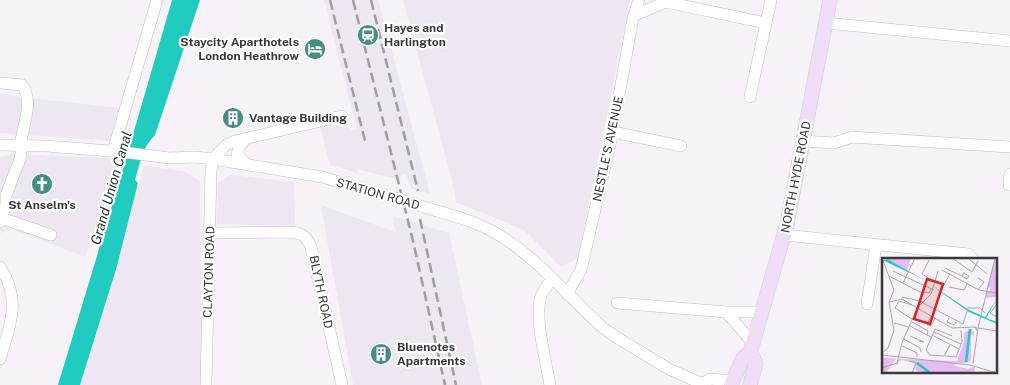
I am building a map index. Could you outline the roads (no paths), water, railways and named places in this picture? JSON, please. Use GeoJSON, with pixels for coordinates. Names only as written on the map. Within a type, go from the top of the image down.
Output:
{"type":"FeatureCollection","features":[{"type":"Feature","properties":{"kind":"main road","name":"NORTH HYDE ROAD"},"geometry":{"type":"LineString","coordinates":[[732,383],[751,348],[784,234],[830,0]]}},
{"type":"Feature","properties":{"kind":"main road","name":"NORTH HYDE ROAD"},"geometry":{"type":"LineString","coordinates":[[751,348],[756,362],[752,385]]}},
{"type":"Feature","properties":{"kind":"main road","name":"STATION ROAD"},"geometry":{"type":"LineString","coordinates":[[732,383],[752,385]]}},
{"type":"Feature","properties":{"kind":"street"},"geometry":{"type":"LineString","coordinates":[[118,151],[157,0]]}},
{"type":"Feature","properties":{"kind":"street","name":"NESTLE'S AVENUE"},"geometry":{"type":"LineString","coordinates":[[567,294],[581,270],[613,132],[633,18],[639,0]]}},
{"type":"Feature","properties":{"kind":"street"},"geometry":{"type":"LineString","coordinates":[[750,97],[770,0]]}},
{"type":"Feature","properties":{"kind":"street"},"geometry":{"type":"LineString","coordinates":[[635,15],[665,1],[766,23]]}},
{"type":"Feature","properties":{"kind":"street"},"geometry":{"type":"LineString","coordinates":[[826,23],[1010,41]]}},
{"type":"Feature","properties":{"kind":"street"},"geometry":{"type":"LineString","coordinates":[[0,83],[22,85],[28,93],[20,159],[6,195],[6,204],[1,220],[51,236]]}},
{"type":"Feature","properties":{"kind":"street"},"geometry":{"type":"LineString","coordinates":[[213,159],[226,145],[235,141],[342,116]]}},
{"type":"Feature","properties":{"kind":"street"},"geometry":{"type":"LineString","coordinates":[[613,132],[681,146]]}},
{"type":"Feature","properties":{"kind":"street"},"geometry":{"type":"LineString","coordinates":[[803,141],[834,143],[852,137],[1010,146]]}},
{"type":"Feature","properties":{"kind":"street"},"geometry":{"type":"LineString","coordinates":[[244,139],[237,154],[246,164]]}},
{"type":"Feature","properties":{"kind":"street","name":"STATION ROAD"},"geometry":{"type":"LineString","coordinates":[[0,146],[21,145],[118,151],[169,158],[195,157],[246,164],[329,179],[470,221],[486,228],[510,243],[552,279],[602,327],[616,337],[669,369],[704,384],[710,379],[732,383]]}},
{"type":"Feature","properties":{"kind":"street","name":"CLAYTON ROAD"},"geometry":{"type":"LineString","coordinates":[[206,385],[210,176],[213,159]]}},
{"type":"Feature","properties":{"kind":"street","name":"BLYTH ROAD"},"geometry":{"type":"LineString","coordinates":[[210,234],[290,232],[300,233],[307,237],[312,247],[342,385]]}},
{"type":"Feature","properties":{"kind":"street"},"geometry":{"type":"LineString","coordinates":[[784,234],[968,254],[972,258]]}},
{"type":"Feature","properties":{"kind":"street"},"geometry":{"type":"LineString","coordinates":[[867,304],[876,245]]}},
{"type":"Feature","properties":{"kind":"street"},"geometry":{"type":"LineString","coordinates":[[0,267],[9,283],[14,302],[0,359]]}},
{"type":"Feature","properties":{"kind":"street"},"geometry":{"type":"LineString","coordinates":[[550,385],[539,315],[544,289],[552,279]]}},
{"type":"Feature","properties":{"kind":"street"},"geometry":{"type":"LineString","coordinates":[[617,303],[726,312],[762,312]]}},
{"type":"Feature","properties":{"kind":"street"},"geometry":{"type":"LineString","coordinates":[[726,312],[751,348]]}},
{"type":"Feature","properties":{"kind":"water"},"geometry":{"type":"Polygon","coordinates":[[[172,0],[200,0],[155,135],[144,150],[140,162],[135,180],[138,183],[117,266],[80,385],[58,385],[116,193],[172,0]]]}},
{"type":"Feature","properties":{"kind":"railway"},"geometry":{"type":"LineString","coordinates":[[330,0],[366,145]]}},
{"type":"Feature","properties":{"kind":"railway"},"geometry":{"type":"LineString","coordinates":[[353,0],[413,241],[445,385]]}},
{"type":"Feature","properties":{"kind":"railway"},"geometry":{"type":"LineString","coordinates":[[371,0],[418,191]]}},
{"type":"Feature","properties":{"kind":"railway"},"geometry":{"type":"LineString","coordinates":[[420,219],[456,385]]}},
{"type":"Feature","properties":{"kind":"place","name":"Hayes and Harlington"},"geometry":{"type":"Point","coordinates":[368,35]}},
{"type":"Feature","properties":{"kind":"place","name":"Staycity Aparthotels London Heathrow"},"geometry":{"type":"Point","coordinates":[315,49]}},
{"type":"Feature","properties":{"kind":"place","name":"Vantage Building"},"geometry":{"type":"Point","coordinates":[233,118]}},
{"type":"Feature","properties":{"kind":"place","name":"St Anselm's"},"geometry":{"type":"Point","coordinates":[42,184]}},
{"type":"Feature","properties":{"kind":"place","name":"Bluenotes Apartments"},"geometry":{"type":"Point","coordinates":[381,354]}},
{"type":"Feature","properties":{"kind":"water label","name":"Grand Union Canal"},"geometry":{"type":"Point","coordinates":[111,188]}}]}
